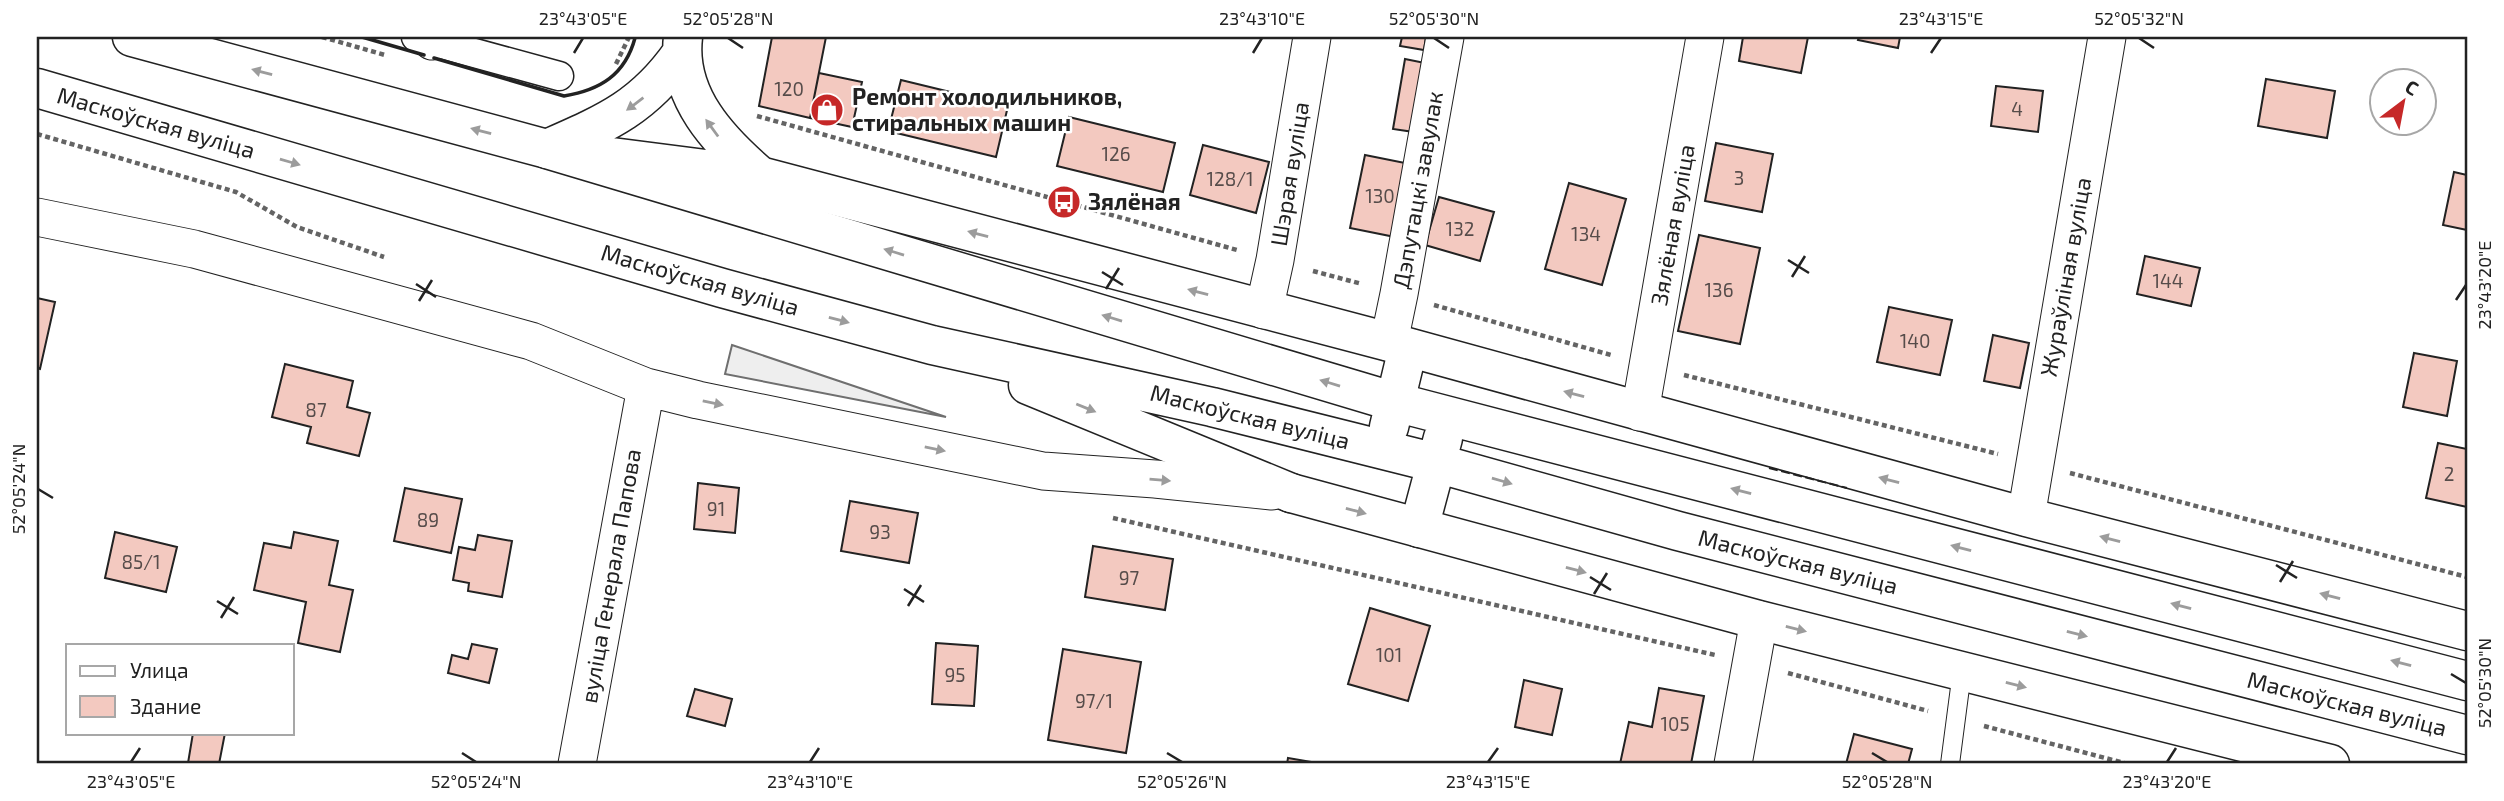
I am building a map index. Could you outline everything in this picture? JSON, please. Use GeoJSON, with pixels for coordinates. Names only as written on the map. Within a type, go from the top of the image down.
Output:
{"type":"FeatureCollection","features":[{"type":"Feature","properties":{"kind":"main road"},"geometry":{"type":"LineString","coordinates":[[132,37],[547,149],[1395,402],[2467,681]]}},
{"type":"Feature","properties":{"kind":"main road"},"geometry":{"type":"LineString","coordinates":[[547,149],[619,116],[643,98],[665,77],[682,46]]}},
{"type":"Feature","properties":{"kind":"main road"},"geometry":{"type":"LineString","coordinates":[[682,46],[698,107],[715,132],[760,176]]}},
{"type":"Feature","properties":{"kind":"main road","name":"Маскоўская вуліца"},"geometry":{"type":"LineString","coordinates":[[37,88],[722,288],[932,345],[1212,407],[1436,463],[1678,531],[2467,735]]}},
{"type":"Feature","properties":{"kind":"main road"},"geometry":{"type":"LineString","coordinates":[[547,149],[760,176],[1398,345],[2026,517],[2467,631]]}},
{"type":"Feature","properties":{"kind":"main road"},"geometry":{"type":"LineString","coordinates":[[932,345],[1291,493],[1759,620],[2330,764]]}},
{"type":"Feature","properties":{"kind":"main road"},"geometry":{"type":"LineString","coordinates":[[1384,450],[1395,402],[1398,345]]}},
{"type":"Feature","properties":{"kind":"main road"},"geometry":{"type":"LineString","coordinates":[[1419,528],[1448,415]]}},
{"type":"Feature","properties":{"kind":"street","name":"Шэрая вуліца"},"geometry":{"type":"LineString","coordinates":[[1264,310],[1275,260],[1312,37]]}},
{"type":"Feature","properties":{"kind":"street","name":"Дэпутацкі завулак"},"geometry":{"type":"LineString","coordinates":[[1398,345],[1399,295],[1445,37]]}},
{"type":"Feature","properties":{"kind":"street","name":"Зялёная вуліца"},"geometry":{"type":"LineString","coordinates":[[1640,412],[1705,37]]}},
{"type":"Feature","properties":{"kind":"street","name":"Жураўліная вуліца"},"geometry":{"type":"LineString","coordinates":[[2026,517],[2107,37]]}},
{"type":"Feature","properties":{"kind":"street"},"geometry":{"type":"LineString","coordinates":[[427,38],[559,76]]}},
{"type":"Feature","properties":{"kind":"street"},"geometry":{"type":"LineString","coordinates":[[37,217],[194,249],[531,341],[646,387],[1043,471],[1291,493]]}},
{"type":"Feature","properties":{"kind":"street","name":"вуліца Генерала Папова"},"geometry":{"type":"LineString","coordinates":[[577,764],[646,387]]}},
{"type":"Feature","properties":{"kind":"street"},"geometry":{"type":"LineString","coordinates":[[1733,764],[1759,620]]}},
{"type":"Feature","properties":{"kind":"lane"},"geometry":{"type":"LineString","coordinates":[[1950,764],[1962,671]]}},
{"type":"Feature","properties":{"kind":"path"},"geometry":{"type":"LineString","coordinates":[[614,66],[629,37]]}},
{"type":"Feature","properties":{"kind":"path"},"geometry":{"type":"LineString","coordinates":[[37,134],[236,192],[297,227],[389,259]]}},
{"type":"Feature","properties":{"kind":"path"},"geometry":{"type":"LineString","coordinates":[[2175,499],[2467,577]]}},
{"type":"Feature","properties":{"kind":"path"},"geometry":{"type":"LineString","coordinates":[[1106,516],[1752,664],[2128,764]]}},
{"type":"Feature","properties":{"kind":"shaded area"},"geometry":{"type":"Polygon","coordinates":[[[732,345],[946,417],[725,374],[732,345]]]}},
{"type":"Feature","properties":{"kind":"building"},"geometry":{"type":"Polygon","coordinates":[[[772,37],[826,37],[810,118],[759,106],[772,37]]]}},
{"type":"Feature","properties":{"kind":"building"},"geometry":{"type":"Polygon","coordinates":[[[1402,37],[1426,37],[1424,50],[1400,46],[1402,37]]]}},
{"type":"Feature","properties":{"kind":"building"},"geometry":{"type":"Polygon","coordinates":[[[1743,37],[1808,37],[1801,73],[1739,61],[1743,37]]]}},
{"type":"Feature","properties":{"kind":"building"},"geometry":{"type":"Polygon","coordinates":[[[1859,37],[1900,37],[1898,48],[1858,40],[1859,37]]]}},
{"type":"Feature","properties":{"kind":"building"},"geometry":{"type":"Polygon","coordinates":[[[1405,59],[1425,63],[1414,132],[1393,129],[1405,59]]]}},
{"type":"Feature","properties":{"kind":"building"},"geometry":{"type":"Polygon","coordinates":[[[819,73],[862,82],[852,127],[810,118],[819,73]]]}},
{"type":"Feature","properties":{"kind":"building"},"geometry":{"type":"Polygon","coordinates":[[[2266,79],[2335,91],[2327,138],[2258,126],[2266,79]]]}},
{"type":"Feature","properties":{"kind":"building"},"geometry":{"type":"Polygon","coordinates":[[[901,80],[1008,106],[996,157],[888,131],[901,80]]]}},
{"type":"Feature","properties":{"kind":"building"},"geometry":{"type":"Polygon","coordinates":[[[1996,86],[2043,91],[2038,132],[1991,126],[1996,86]]]}},
{"type":"Feature","properties":{"kind":"building"},"geometry":{"type":"Polygon","coordinates":[[[1069,117],[1175,143],[1163,192],[1057,166],[1069,117]]]}},
{"type":"Feature","properties":{"kind":"building"},"geometry":{"type":"Polygon","coordinates":[[[1716,143],[1773,154],[1762,212],[1705,201],[1716,143]]]}},
{"type":"Feature","properties":{"kind":"building"},"geometry":{"type":"Polygon","coordinates":[[[1203,145],[1269,162],[1256,213],[1190,195],[1203,145]]]}},
{"type":"Feature","properties":{"kind":"building"},"geometry":{"type":"Polygon","coordinates":[[[1365,155],[1410,164],[1395,237],[1350,228],[1365,155]]]}},
{"type":"Feature","properties":{"kind":"building"},"geometry":{"type":"Polygon","coordinates":[[[2454,172],[2467,175],[2467,230],[2443,225],[2454,172]]]}},
{"type":"Feature","properties":{"kind":"building"},"geometry":{"type":"Polygon","coordinates":[[[1569,183],[1626,199],[1602,285],[1545,269],[1569,183]]]}},
{"type":"Feature","properties":{"kind":"building"},"geometry":{"type":"Polygon","coordinates":[[[1439,197],[1494,212],[1480,261],[1425,245],[1439,197]]]}},
{"type":"Feature","properties":{"kind":"building"},"geometry":{"type":"Polygon","coordinates":[[[1699,235],[1760,248],[1740,344],[1678,331],[1699,235]]]}},
{"type":"Feature","properties":{"kind":"building"},"geometry":{"type":"Polygon","coordinates":[[[2145,256],[2200,268],[2191,306],[2137,294],[2145,256]]]}},
{"type":"Feature","properties":{"kind":"building"},"geometry":{"type":"Polygon","coordinates":[[[37,298],[55,302],[40,369],[37,368],[37,298]]]}},
{"type":"Feature","properties":{"kind":"building"},"geometry":{"type":"Polygon","coordinates":[[[1889,307],[1952,320],[1940,375],[1877,362],[1889,307]]]}},
{"type":"Feature","properties":{"kind":"building"},"geometry":{"type":"Polygon","coordinates":[[[1993,335],[2029,343],[2020,388],[1984,381],[1993,335]]]}},
{"type":"Feature","properties":{"kind":"building"},"geometry":{"type":"Polygon","coordinates":[[[2414,353],[2457,361],[2447,416],[2403,407],[2414,353]]]}},
{"type":"Feature","properties":{"kind":"building"},"geometry":{"type":"Polygon","coordinates":[[[285,364],[353,381],[347,407],[370,413],[359,456],[307,443],[311,427],[272,417],[285,364]]]}},
{"type":"Feature","properties":{"kind":"building"},"geometry":{"type":"Polygon","coordinates":[[[2438,443],[2467,449],[2467,507],[2426,498],[2438,443]]]}},
{"type":"Feature","properties":{"kind":"building"},"geometry":{"type":"Polygon","coordinates":[[[698,483],[739,488],[735,533],[694,529],[698,483]]]}},
{"type":"Feature","properties":{"kind":"building"},"geometry":{"type":"Polygon","coordinates":[[[405,488],[462,499],[451,553],[394,541],[405,488]]]}},
{"type":"Feature","properties":{"kind":"building"},"geometry":{"type":"Polygon","coordinates":[[[850,501],[918,513],[909,563],[841,551],[850,501]]]}},
{"type":"Feature","properties":{"kind":"building"},"geometry":{"type":"Polygon","coordinates":[[[115,532],[177,547],[166,592],[105,578],[115,532]]]}},
{"type":"Feature","properties":{"kind":"building"},"geometry":{"type":"Polygon","coordinates":[[[294,532],[338,541],[329,585],[353,590],[340,652],[298,643],[306,602],[254,590],[264,543],[291,548],[294,532]]]}},
{"type":"Feature","properties":{"kind":"building"},"geometry":{"type":"Polygon","coordinates":[[[478,535],[512,541],[502,597],[468,591],[469,583],[453,580],[459,547],[475,550],[478,535]]]}},
{"type":"Feature","properties":{"kind":"building"},"geometry":{"type":"Polygon","coordinates":[[[1093,546],[1173,559],[1165,610],[1085,597],[1093,546]]]}},
{"type":"Feature","properties":{"kind":"building"},"geometry":{"type":"Polygon","coordinates":[[[1370,608],[1430,626],[1408,701],[1348,684],[1370,608]]]}},
{"type":"Feature","properties":{"kind":"building"},"geometry":{"type":"Polygon","coordinates":[[[936,643],[978,646],[974,706],[932,704],[936,643]]]}},
{"type":"Feature","properties":{"kind":"building"},"geometry":{"type":"Polygon","coordinates":[[[472,644],[497,649],[489,683],[448,673],[452,655],[468,659],[472,644]]]}},
{"type":"Feature","properties":{"kind":"building"},"geometry":{"type":"Polygon","coordinates":[[[1063,649],[1141,662],[1126,753],[1048,740],[1063,649]]]}},
{"type":"Feature","properties":{"kind":"building"},"geometry":{"type":"Polygon","coordinates":[[[1524,680],[1562,689],[1552,735],[1515,727],[1524,680]]]}},
{"type":"Feature","properties":{"kind":"building"},"geometry":{"type":"Polygon","coordinates":[[[1659,688],[1704,696],[1691,764],[1620,764],[1629,722],[1652,727],[1659,688]]]}},
{"type":"Feature","properties":{"kind":"building"},"geometry":{"type":"Polygon","coordinates":[[[695,689],[732,699],[725,726],[687,716],[695,689]]]}},
{"type":"Feature","properties":{"kind":"building"},"geometry":{"type":"Polygon","coordinates":[[[193,734],[225,734],[219,764],[188,763],[193,734]]]}},
{"type":"Feature","properties":{"kind":"building"},"geometry":{"type":"Polygon","coordinates":[[[1854,734],[1912,749],[1908,764],[1846,764],[1854,734]]]}},
{"type":"Feature","properties":{"kind":"building"},"geometry":{"type":"Polygon","coordinates":[[[1288,758],[1323,764],[1287,764],[1288,758]]]}},
{"type":"Feature","properties":{"kind":"fence"},"geometry":{"type":"LineString","coordinates":[[1769,468],[1847,488]]}},
{"type":"Feature","properties":{"kind":"wall"},"geometry":{"type":"LineString","coordinates":[[362,37],[424,55]]}},
{"type":"Feature","properties":{"kind":"wall"},"geometry":{"type":"LineString","coordinates":[[434,58],[564,96],[589,90],[609,79],[625,62],[635,38]]}},
{"type":"Feature","properties":{"kind":"place","name":"Ремонт холодильников, стиральных машин"},"geometry":{"type":"Point","coordinates":[827,110]}},
{"type":"Feature","properties":{"kind":"place","name":"Зялёная"},"geometry":{"type":"Point","coordinates":[1064,202]}}]}
